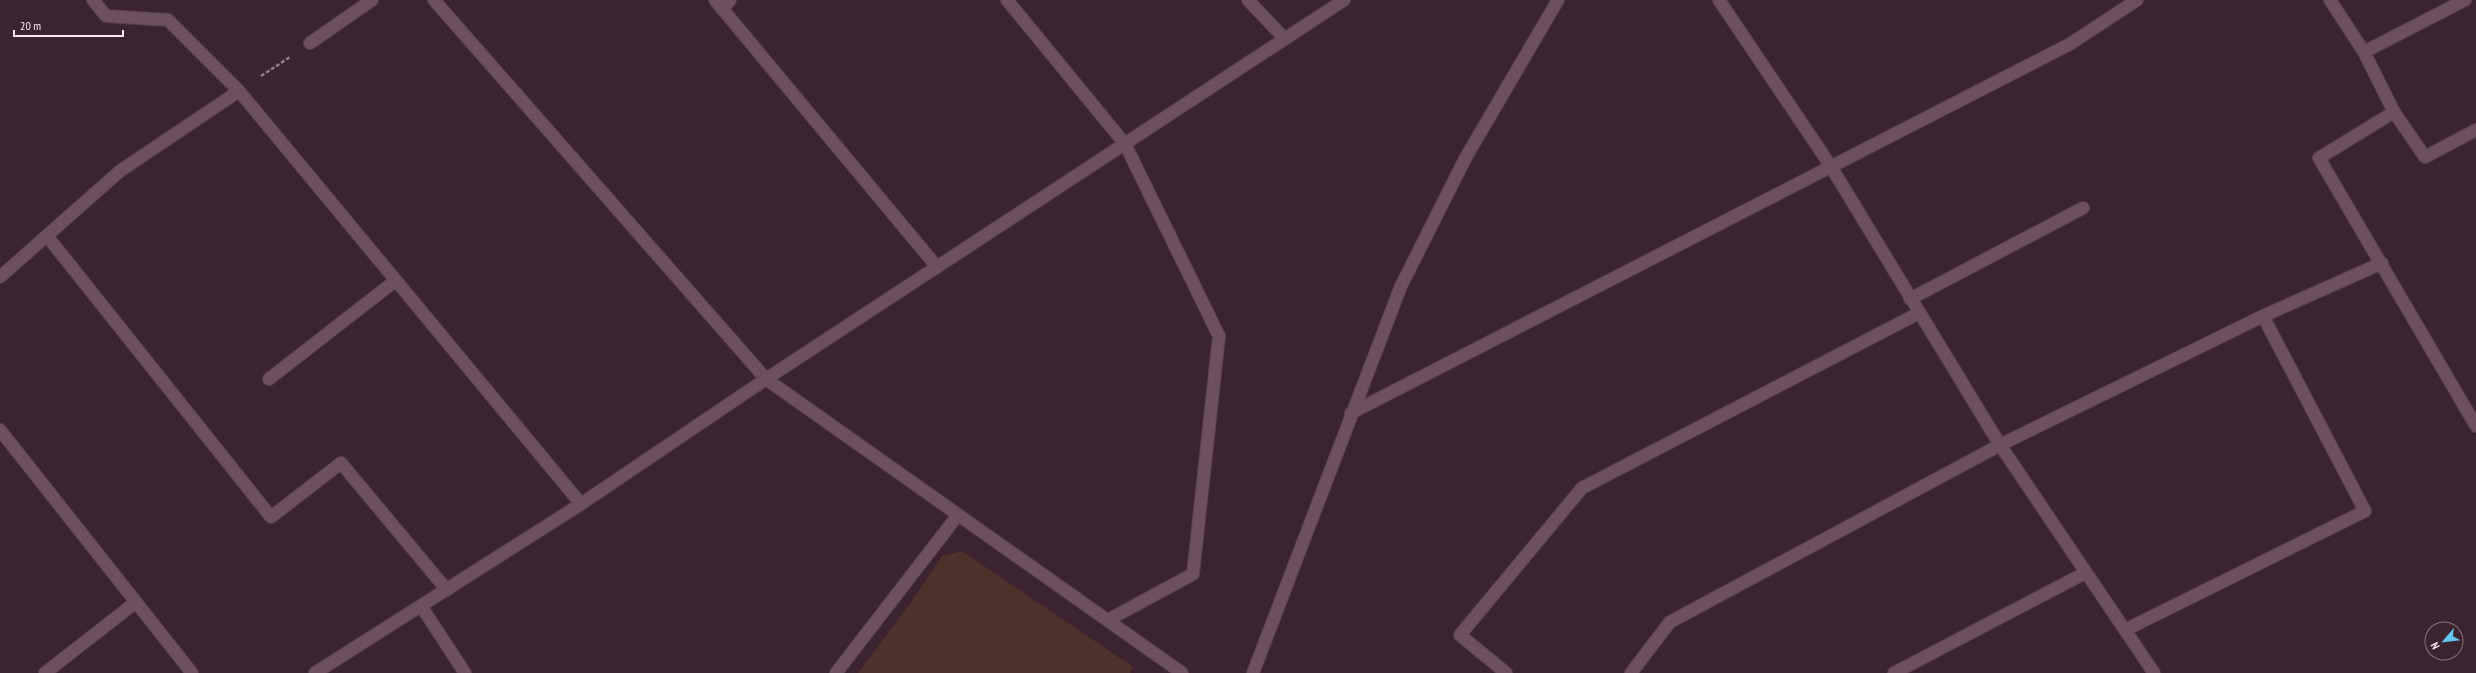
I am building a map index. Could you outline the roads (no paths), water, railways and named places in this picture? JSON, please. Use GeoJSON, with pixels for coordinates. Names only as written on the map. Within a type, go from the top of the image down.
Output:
{"type":"FeatureCollection","features":[{"type":"Feature","properties":{"kind":"street"},"geometry":{"type":"LineString","coordinates":[[93,0],[106,16],[168,20],[239,91],[580,504]]}},
{"type":"Feature","properties":{"kind":"street"},"geometry":{"type":"LineString","coordinates":[[310,43],[372,0]]}},
{"type":"Feature","properties":{"kind":"street"},"geometry":{"type":"LineString","coordinates":[[434,0],[766,379],[1182,673]]}},
{"type":"Feature","properties":{"kind":"street"},"geometry":{"type":"LineString","coordinates":[[730,0],[718,4],[937,267]]}},
{"type":"Feature","properties":{"kind":"street"},"geometry":{"type":"LineString","coordinates":[[1007,0],[1124,144],[1219,336],[1193,574],[1108,620]]}},
{"type":"Feature","properties":{"kind":"street"},"geometry":{"type":"LineString","coordinates":[[1248,0],[1285,39]]}},
{"type":"Feature","properties":{"kind":"street"},"geometry":{"type":"LineString","coordinates":[[315,673],[580,504],[766,379],[1344,0]]}},
{"type":"Feature","properties":{"kind":"street"},"geometry":{"type":"LineString","coordinates":[[1253,673],[1351,413],[1401,286],[1466,157],[1558,0]]}},
{"type":"Feature","properties":{"kind":"street"},"geometry":{"type":"LineString","coordinates":[[1719,0],[1830,165],[2000,445],[2085,573],[2154,673]]}},
{"type":"Feature","properties":{"kind":"street"},"geometry":{"type":"LineString","coordinates":[[1351,413],[1830,165],[2070,44],[2137,0]]}},
{"type":"Feature","properties":{"kind":"street"},"geometry":{"type":"LineString","coordinates":[[2330,0],[2364,52],[2394,112],[2425,157],[2476,130]]}},
{"type":"Feature","properties":{"kind":"street"},"geometry":{"type":"LineString","coordinates":[[2364,52],[2466,0]]}},
{"type":"Feature","properties":{"kind":"street"},"geometry":{"type":"LineString","coordinates":[[0,277],[120,171],[239,91]]}},
{"type":"Feature","properties":{"kind":"street"},"geometry":{"type":"LineString","coordinates":[[2394,112],[2319,158],[2382,263],[2476,426]]}},
{"type":"Feature","properties":{"kind":"street"},"geometry":{"type":"LineString","coordinates":[[1910,298],[2083,208]]}},
{"type":"Feature","properties":{"kind":"street"},"geometry":{"type":"LineString","coordinates":[[47,236],[271,517],[341,463],[447,590]]}},
{"type":"Feature","properties":{"kind":"street"},"geometry":{"type":"LineString","coordinates":[[1631,673],[1670,622],[2000,445],[2263,316],[2382,263]]}},
{"type":"Feature","properties":{"kind":"street"},"geometry":{"type":"LineString","coordinates":[[269,379],[395,281]]}},
{"type":"Feature","properties":{"kind":"street"},"geometry":{"type":"LineString","coordinates":[[1506,673],[1460,635],[1582,488],[1919,313]]}},
{"type":"Feature","properties":{"kind":"street"},"geometry":{"type":"LineString","coordinates":[[2125,630],[2365,511],[2263,316]]}},
{"type":"Feature","properties":{"kind":"street"},"geometry":{"type":"LineString","coordinates":[[0,430],[192,673]]}},
{"type":"Feature","properties":{"kind":"street"},"geometry":{"type":"LineString","coordinates":[[836,673],[958,515]]}},
{"type":"Feature","properties":{"kind":"street"},"geometry":{"type":"LineString","coordinates":[[1894,673],[2085,573]]}},
{"type":"Feature","properties":{"kind":"street"},"geometry":{"type":"LineString","coordinates":[[45,673],[136,602]]}},
{"type":"Feature","properties":{"kind":"street"},"geometry":{"type":"LineString","coordinates":[[421,606],[465,673]]}}]}
